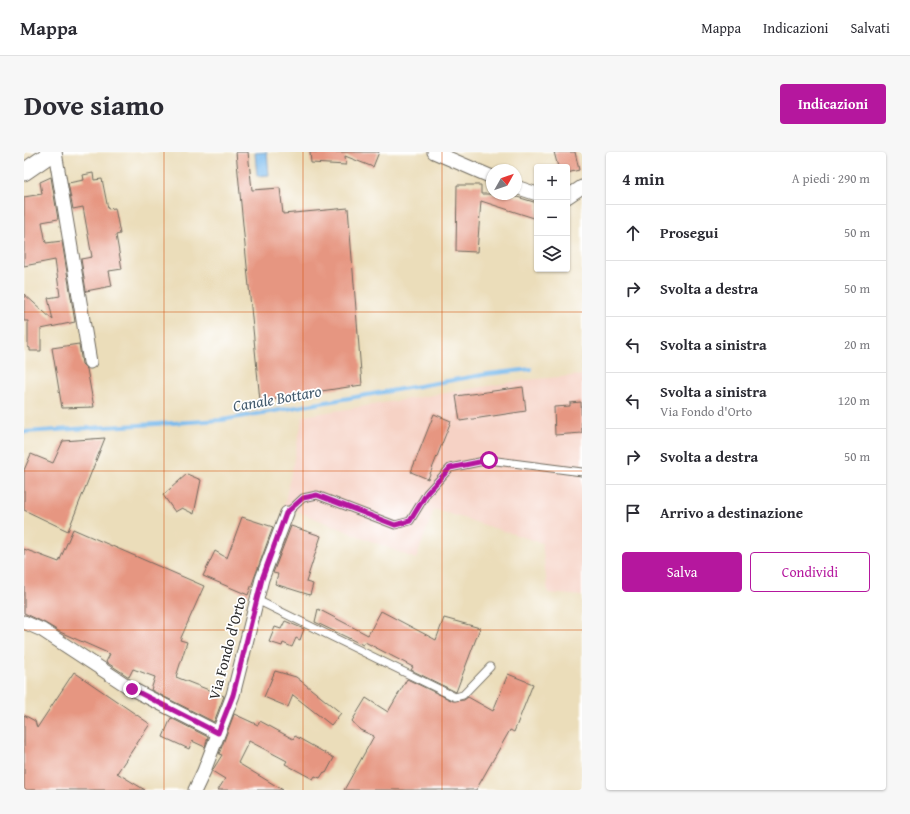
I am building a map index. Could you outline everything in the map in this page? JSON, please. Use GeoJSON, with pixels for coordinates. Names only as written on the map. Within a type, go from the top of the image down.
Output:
{"type":"FeatureCollection","features":[{"type":"Feature","properties":{"kind":"street"},"geometry":{"type":"LineString","coordinates":[[24,172],[54,152],[90,362]]}},
{"type":"Feature","properties":{"kind":"street"},"geometry":{"type":"LineString","coordinates":[[434,152],[486,174]]}},
{"type":"Feature","properties":{"kind":"street"},"geometry":{"type":"LineString","coordinates":[[570,195],[582,187]]}},
{"type":"Feature","properties":{"kind":"street"},"geometry":{"type":"LineString","coordinates":[[522,189],[534,193]]}},
{"type":"Feature","properties":{"kind":"street","name":"Via Fondo d'Orto"},"geometry":{"type":"LineString","coordinates":[[195,790],[233,695],[262,579],[286,513]]}},
{"type":"Feature","properties":{"kind":"street"},"geometry":{"type":"LineString","coordinates":[[24,622],[42,630],[132,689],[218,733]]}},
{"type":"Feature","properties":{"kind":"lane"},"geometry":{"type":"LineString","coordinates":[[286,513],[303,498],[317,495],[395,525],[410,521],[427,493],[450,468],[489,460],[582,472]]}},
{"type":"Feature","properties":{"kind":"lane"},"geometry":{"type":"LineString","coordinates":[[257,600],[455,697],[463,695],[490,666]]}},
{"type":"Feature","properties":{"kind":"shaded area"},"geometry":{"type":"Polygon","coordinates":[[[582,375],[582,596],[548,593],[542,543],[434,509],[416,559],[284,506],[303,416],[525,380],[582,375]]]}},
{"type":"Feature","properties":{"kind":"water"},"geometry":{"type":"Polygon","coordinates":[[[267,152],[269,175],[257,176],[255,153],[267,152]]]}},
{"type":"Feature","properties":{"kind":"building"},"geometry":{"type":"Polygon","coordinates":[[[236,152],[248,152],[252,190],[280,188],[283,214],[348,208],[362,385],[301,394],[301,396],[260,401],[236,152]]]}},
{"type":"Feature","properties":{"kind":"building"},"geometry":{"type":"Polygon","coordinates":[[[310,152],[379,152],[373,167],[345,156],[346,165],[311,163],[310,152]]]}},
{"type":"Feature","properties":{"kind":"building"},"geometry":{"type":"Polygon","coordinates":[[[554,152],[575,152],[579,170],[570,172],[570,164],[557,164],[554,152]]]}},
{"type":"Feature","properties":{"kind":"building"},"geometry":{"type":"Polygon","coordinates":[[[93,173],[94,180],[102,179],[108,209],[115,208],[120,234],[116,235],[122,269],[109,271],[112,286],[86,291],[81,259],[92,257],[83,207],[73,209],[68,183],[84,180],[83,175],[93,173]]]}},
{"type":"Feature","properties":{"kind":"building"},"geometry":{"type":"Polygon","coordinates":[[[51,177],[58,219],[42,222],[46,243],[62,241],[75,322],[41,329],[41,351],[30,351],[30,348],[28,347],[28,321],[24,321],[24,294],[53,320],[48,298],[60,296],[55,260],[24,266],[24,197],[42,194],[40,182],[51,177]]]}},
{"type":"Feature","properties":{"kind":"building"},"geometry":{"type":"Polygon","coordinates":[[[457,185],[481,185],[481,194],[486,194],[486,200],[522,200],[522,198],[534,202],[534,218],[481,201],[477,252],[456,251],[457,185]]]}},
{"type":"Feature","properties":{"kind":"building"},"geometry":{"type":"Polygon","coordinates":[[[79,344],[82,364],[87,369],[94,407],[62,408],[52,348],[79,344]]]}},
{"type":"Feature","properties":{"kind":"building"},"geometry":{"type":"Polygon","coordinates":[[[523,387],[526,411],[460,421],[456,396],[523,387]]]}},
{"type":"Feature","properties":{"kind":"building"},"geometry":{"type":"Polygon","coordinates":[[[581,402],[582,433],[555,435],[554,407],[570,406],[570,403],[581,402]]]}},
{"type":"Feature","properties":{"kind":"building"},"geometry":{"type":"Polygon","coordinates":[[[434,414],[451,421],[428,479],[411,472],[434,414]]]}},
{"type":"Feature","properties":{"kind":"building"},"geometry":{"type":"Polygon","coordinates":[[[105,438],[68,531],[24,510],[24,470],[31,454],[53,463],[63,441],[105,438]]]}},
{"type":"Feature","properties":{"kind":"building"},"geometry":{"type":"Polygon","coordinates":[[[187,474],[201,480],[194,514],[182,508],[175,512],[163,495],[187,474]]]}},
{"type":"Feature","properties":{"kind":"building"},"geometry":{"type":"Polygon","coordinates":[[[242,517],[273,527],[248,595],[203,576],[215,551],[227,558],[242,517]]]}},
{"type":"Feature","properties":{"kind":"building"},"geometry":{"type":"Polygon","coordinates":[[[291,526],[321,536],[306,582],[313,584],[310,595],[275,584],[278,574],[273,573],[291,526]]]}},
{"type":"Feature","properties":{"kind":"building"},"geometry":{"type":"Polygon","coordinates":[[[73,529],[204,586],[180,640],[187,642],[176,677],[224,696],[214,722],[151,690],[155,677],[133,669],[129,677],[106,662],[110,654],[60,632],[24,613],[24,549],[59,562],[73,529]]]}},
{"type":"Feature","properties":{"kind":"building"},"geometry":{"type":"Polygon","coordinates":[[[318,609],[368,635],[381,611],[436,640],[444,618],[480,628],[456,692],[411,670],[413,667],[365,642],[363,645],[315,622],[318,609]]]}},
{"type":"Feature","properties":{"kind":"building"},"geometry":{"type":"Polygon","coordinates":[[[285,621],[304,629],[300,640],[296,638],[292,647],[283,643],[282,646],[269,642],[275,627],[281,629],[285,621]]]}},
{"type":"Feature","properties":{"kind":"building"},"geometry":{"type":"Polygon","coordinates":[[[275,671],[296,677],[341,713],[331,725],[293,695],[288,707],[264,697],[275,671]]]}},
{"type":"Feature","properties":{"kind":"building"},"geometry":{"type":"Polygon","coordinates":[[[74,672],[150,724],[117,773],[145,790],[24,790],[24,715],[35,721],[37,728],[74,672]]]}},
{"type":"Feature","properties":{"kind":"building"},"geometry":{"type":"Polygon","coordinates":[[[508,674],[533,684],[514,732],[510,730],[476,790],[344,790],[374,736],[360,730],[352,721],[366,698],[388,712],[407,679],[453,701],[464,700],[468,697],[493,711],[508,674]]]}},
{"type":"Feature","properties":{"kind":"building"},"geometry":{"type":"Polygon","coordinates":[[[234,714],[258,725],[260,721],[293,739],[295,736],[334,758],[326,773],[324,772],[320,778],[315,776],[313,779],[285,764],[287,761],[249,741],[238,763],[283,790],[218,790],[225,779],[212,771],[222,755],[219,754],[234,714]]]}},
{"type":"Feature","properties":{"kind":"building"},"geometry":{"type":"Polygon","coordinates":[[[171,718],[208,737],[205,747],[192,741],[189,749],[163,737],[171,718]]]}},
{"type":"Feature","properties":{"kind":"waterway","name":"Canale Bottaro"},"geometry":{"type":"LineString","coordinates":[[24,432],[222,420],[488,374],[531,369]]}},
{"type":"Feature","properties":{"kind":"route"},"geometry":{"type":"LineString","coordinates":[[132,689],[218,733],[233,695],[262,579],[286,513],[303,498],[317,495],[395,525],[410,521],[427,493],[450,468],[489,460]]}}]}
